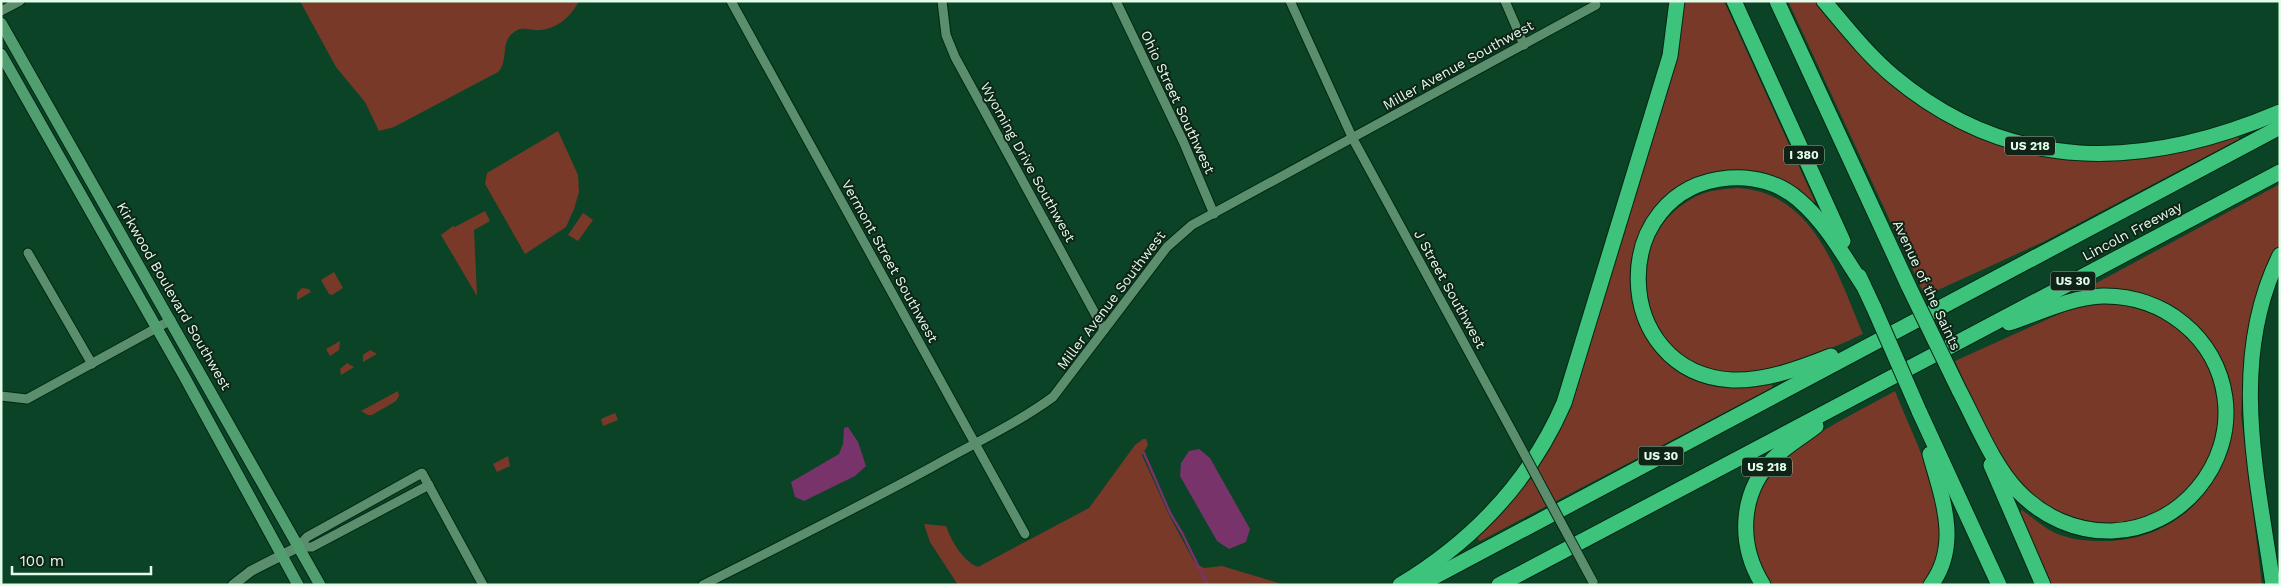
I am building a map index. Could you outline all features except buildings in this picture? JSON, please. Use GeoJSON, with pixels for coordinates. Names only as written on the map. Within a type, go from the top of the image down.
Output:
{"type":"FeatureCollection","features":[{"type":"Feature","properties":{"kind":"highway"},"geometry":{"type":"LineString","coordinates":[[1400,585],[1418,574],[1471,534],[1485,520],[1518,483],[1535,460],[1554,426],[1564,403],[1670,56],[1677,1]]}},
{"type":"Feature","properties":{"kind":"highway","name":"I 380"},"geometry":{"type":"LineString","coordinates":[[1734,1],[1874,308],[1918,412],[1999,585]]}},
{"type":"Feature","properties":{"kind":"highway","name":"Avenue of the Saints"},"geometry":{"type":"LineString","coordinates":[[1777,1],[1909,287],[1959,390],[2043,585]]}},
{"type":"Feature","properties":{"kind":"highway","name":"US 218"},"geometry":{"type":"LineString","coordinates":[[1824,1],[1893,76],[1926,100],[1961,121],[2019,143],[2052,151],[2082,154],[2142,152],[2177,147],[2280,112]]}},
{"type":"Feature","properties":{"kind":"highway","name":"Lincoln Freeway"},"geometry":{"type":"LineString","coordinates":[[1902,327],[2280,127]]}},
{"type":"Feature","properties":{"kind":"highway","name":"Lincoln Freeway"},"geometry":{"type":"LineString","coordinates":[[1867,390],[2280,172]]}},
{"type":"Feature","properties":{"kind":"highway"},"geometry":{"type":"LineString","coordinates":[[1863,285],[1819,218],[1799,199],[1782,188],[1762,181],[1740,177],[1715,180],[1694,186],[1676,198],[1661,213],[1650,229],[1637,267],[1637,287],[1640,306],[1660,344],[1674,358],[1694,370],[1712,376],[1732,380],[1758,378],[1786,372],[1902,327]]}},
{"type":"Feature","properties":{"kind":"highway"},"geometry":{"type":"LineString","coordinates":[[2272,585],[2254,458],[2249,411],[2249,371],[2254,335],[2274,266],[2280,255]]}},
{"type":"Feature","properties":{"kind":"highway"},"geometry":{"type":"LineString","coordinates":[[1959,390],[2001,467],[2018,491],[2040,510],[2057,520],[2079,528],[2104,532],[2127,531],[2170,515],[2189,500],[2202,484],[2214,464],[2222,443],[2225,421],[2225,398],[2222,383],[2209,353],[2198,338],[2183,322],[2166,310],[2145,302],[2102,296],[2073,301],[1960,340]]}},
{"type":"Feature","properties":{"kind":"highway","name":"US 30"},"geometry":{"type":"LineString","coordinates":[[1419,585],[1902,327]]}},
{"type":"Feature","properties":{"kind":"highway","name":"US 218"},"geometry":{"type":"LineString","coordinates":[[1763,585],[1752,563],[1745,534],[1746,517],[1753,488],[1772,461],[1786,447],[1867,390]]}},
{"type":"Feature","properties":{"kind":"highway","name":"US 30"},"geometry":{"type":"LineString","coordinates":[[1499,585],[1867,390]]}},
{"type":"Feature","properties":{"kind":"highway"},"geometry":{"type":"LineString","coordinates":[[1918,412],[1944,501],[1948,531],[1943,563],[1931,585]]}},
{"type":"Feature","properties":{"kind":"main road","name":"Kirkwood Boulevard Southwest"},"geometry":{"type":"LineString","coordinates":[[1,23],[320,585]]}},
{"type":"Feature","properties":{"kind":"main road"},"geometry":{"type":"LineString","coordinates":[[1,54],[157,328],[298,585]]}},
{"type":"Feature","properties":{"kind":"street"},"geometry":{"type":"LineString","coordinates":[[1,11],[20,1]]}},
{"type":"Feature","properties":{"kind":"street","name":"Vermont Street Southwest"},"geometry":{"type":"LineString","coordinates":[[732,1],[1024,534]]}},
{"type":"Feature","properties":{"kind":"street","name":"Wyoming Drive Southwest"},"geometry":{"type":"LineString","coordinates":[[942,1],[946,34],[954,56],[1104,330]]}},
{"type":"Feature","properties":{"kind":"street","name":"Ohio Street Southwest"},"geometry":{"type":"LineString","coordinates":[[1116,1],[1183,141],[1214,214]]}},
{"type":"Feature","properties":{"kind":"street","name":"J Street Southwest"},"geometry":{"type":"LineString","coordinates":[[1290,1],[1353,139],[1593,584]]}},
{"type":"Feature","properties":{"kind":"street"},"geometry":{"type":"LineString","coordinates":[[1505,1],[1524,45]]}},
{"type":"Feature","properties":{"kind":"street","name":"Miller Avenue Southwest"},"geometry":{"type":"LineString","coordinates":[[703,585],[842,516],[1036,409],[1054,397],[1178,235],[1596,5]]}},
{"type":"Feature","properties":{"kind":"street"},"geometry":{"type":"LineString","coordinates":[[28,253],[92,364]]}},
{"type":"Feature","properties":{"kind":"street"},"geometry":{"type":"LineString","coordinates":[[1,396],[27,399],[171,320]]}},
{"type":"Feature","properties":{"kind":"street"},"geometry":{"type":"LineString","coordinates":[[233,585],[251,571],[298,546],[307,537],[422,473],[483,585]]}},
{"type":"Feature","properties":{"kind":"street"},"geometry":{"type":"LineString","coordinates":[[298,546],[312,546],[429,485]]}},
{"type":"Feature","properties":{"kind":"shaded area"},"geometry":{"type":"Polygon","coordinates":[[[300,1],[579,1],[571,13],[555,26],[542,30],[521,29],[513,33],[505,46],[503,63],[498,72],[394,127],[379,131],[365,102],[336,67],[300,1]]]}},
{"type":"Feature","properties":{"kind":"shaded area"},"geometry":{"type":"Polygon","coordinates":[[[1683,1],[1724,1],[1815,202],[1812,203],[1734,173],[1660,207],[1647,220],[1633,251],[1630,288],[1633,307],[1649,339],[1675,365],[1690,374],[1707,381],[1731,387],[1771,382],[1773,387],[1480,541],[1477,538],[1505,510],[1528,481],[1566,416],[1683,1]]]}},
{"type":"Feature","properties":{"kind":"shaded area"},"geometry":{"type":"Polygon","coordinates":[[[1788,1],[1816,1],[1831,22],[1843,34],[1930,111],[1973,134],[2009,148],[2085,161],[2123,161],[2199,148],[2237,135],[2239,139],[2043,242],[1925,296],[1788,1]]]}},
{"type":"Feature","properties":{"kind":"shaded area"},"geometry":{"type":"Polygon","coordinates":[[[558,131],[578,175],[579,192],[566,227],[525,254],[485,184],[487,173],[558,131]]]}},
{"type":"Feature","properties":{"kind":"shaded area"},"geometry":{"type":"Polygon","coordinates":[[[2280,184],[2280,242],[2257,301],[2245,365],[2241,414],[2262,585],[2051,585],[2019,514],[2022,510],[2053,532],[2077,539],[2095,541],[2121,540],[2157,530],[2173,522],[2188,511],[2201,498],[2212,482],[2223,460],[2229,438],[2232,415],[2226,396],[2192,326],[2179,310],[2169,303],[2143,294],[2115,290],[2092,290],[2089,287],[2280,184]]]}},
{"type":"Feature","properties":{"kind":"shaded area"},"geometry":{"type":"Polygon","coordinates":[[[1737,188],[1764,193],[1786,204],[1804,220],[1820,240],[1832,262],[1863,334],[1794,362],[1739,373],[1723,372],[1693,361],[1670,343],[1654,320],[1646,293],[1646,265],[1654,238],[1671,214],[1697,196],[1722,189],[1737,188]]]}},
{"type":"Feature","properties":{"kind":"shaded area"},"geometry":{"type":"Polygon","coordinates":[[[485,211],[490,221],[474,230],[477,296],[441,235],[453,226],[455,227],[485,211]]]}},
{"type":"Feature","properties":{"kind":"shaded area"},"geometry":{"type":"Polygon","coordinates":[[[583,213],[593,220],[578,241],[568,235],[583,213]]]}},
{"type":"Feature","properties":{"kind":"shaded area"},"geometry":{"type":"Polygon","coordinates":[[[334,272],[343,288],[332,295],[329,294],[321,280],[334,272]]]}},
{"type":"Feature","properties":{"kind":"shaded area"},"geometry":{"type":"Polygon","coordinates":[[[302,288],[309,289],[311,292],[297,300],[297,293],[302,288]]]}},
{"type":"Feature","properties":{"kind":"shaded area"},"geometry":{"type":"Polygon","coordinates":[[[2098,303],[2120,305],[2141,310],[2177,328],[2203,358],[2212,378],[2219,419],[2219,429],[2210,459],[2199,479],[2191,487],[2172,505],[2156,516],[2133,524],[2109,528],[2099,527],[2052,513],[2028,493],[2014,477],[1991,440],[1955,361],[2068,310],[2098,303]]]}},
{"type":"Feature","properties":{"kind":"shaded area"},"geometry":{"type":"Polygon","coordinates":[[[340,341],[339,350],[330,356],[326,349],[340,341]]]}},
{"type":"Feature","properties":{"kind":"shaded area"},"geometry":{"type":"Polygon","coordinates":[[[370,350],[377,354],[363,362],[363,355],[370,350]]]}},
{"type":"Feature","properties":{"kind":"shaded area"},"geometry":{"type":"Polygon","coordinates":[[[347,363],[354,367],[341,375],[340,369],[347,363]]]}},
{"type":"Feature","properties":{"kind":"shaded area"},"geometry":{"type":"Polygon","coordinates":[[[398,391],[399,396],[396,401],[372,415],[361,411],[398,391]]]}},
{"type":"Feature","properties":{"kind":"shaded area"},"geometry":{"type":"Polygon","coordinates":[[[1895,391],[1933,486],[1941,524],[1939,553],[1924,585],[1770,585],[1762,571],[1755,546],[1753,517],[1760,492],[1775,470],[1796,450],[1820,433],[1895,391]]]}},
{"type":"Feature","properties":{"kind":"shaded area"},"geometry":{"type":"Polygon","coordinates":[[[615,413],[618,420],[603,426],[601,419],[615,413]]]}},
{"type":"Feature","properties":{"kind":"shaded area"},"geometry":{"type":"Polygon","coordinates":[[[848,427],[858,442],[866,466],[855,476],[804,501],[795,497],[791,482],[839,454],[843,444],[844,428],[848,427]]]}},
{"type":"Feature","properties":{"kind":"shaded area"},"geometry":{"type":"Polygon","coordinates":[[[1146,439],[1148,445],[1142,455],[1169,515],[1195,563],[1204,568],[1222,566],[1285,585],[958,585],[930,542],[924,524],[946,526],[958,550],[967,560],[978,567],[1089,508],[1135,445],[1146,439]]]}},
{"type":"Feature","properties":{"kind":"shaded area"},"geometry":{"type":"Polygon","coordinates":[[[1199,449],[1210,458],[1250,529],[1246,542],[1229,549],[1217,541],[1180,476],[1181,463],[1189,451],[1199,449]]]}},
{"type":"Feature","properties":{"kind":"shaded area"},"geometry":{"type":"Polygon","coordinates":[[[508,456],[510,466],[497,472],[493,464],[508,456]]]}},
{"type":"Feature","properties":{"kind":"waterway"},"geometry":{"type":"LineString","coordinates":[[1144,453],[1170,513],[1207,584]]}},
{"type":"Feature","properties":{"kind":"waterway"},"geometry":{"type":"LineString","coordinates":[[1193,585],[1211,585]]}}]}
